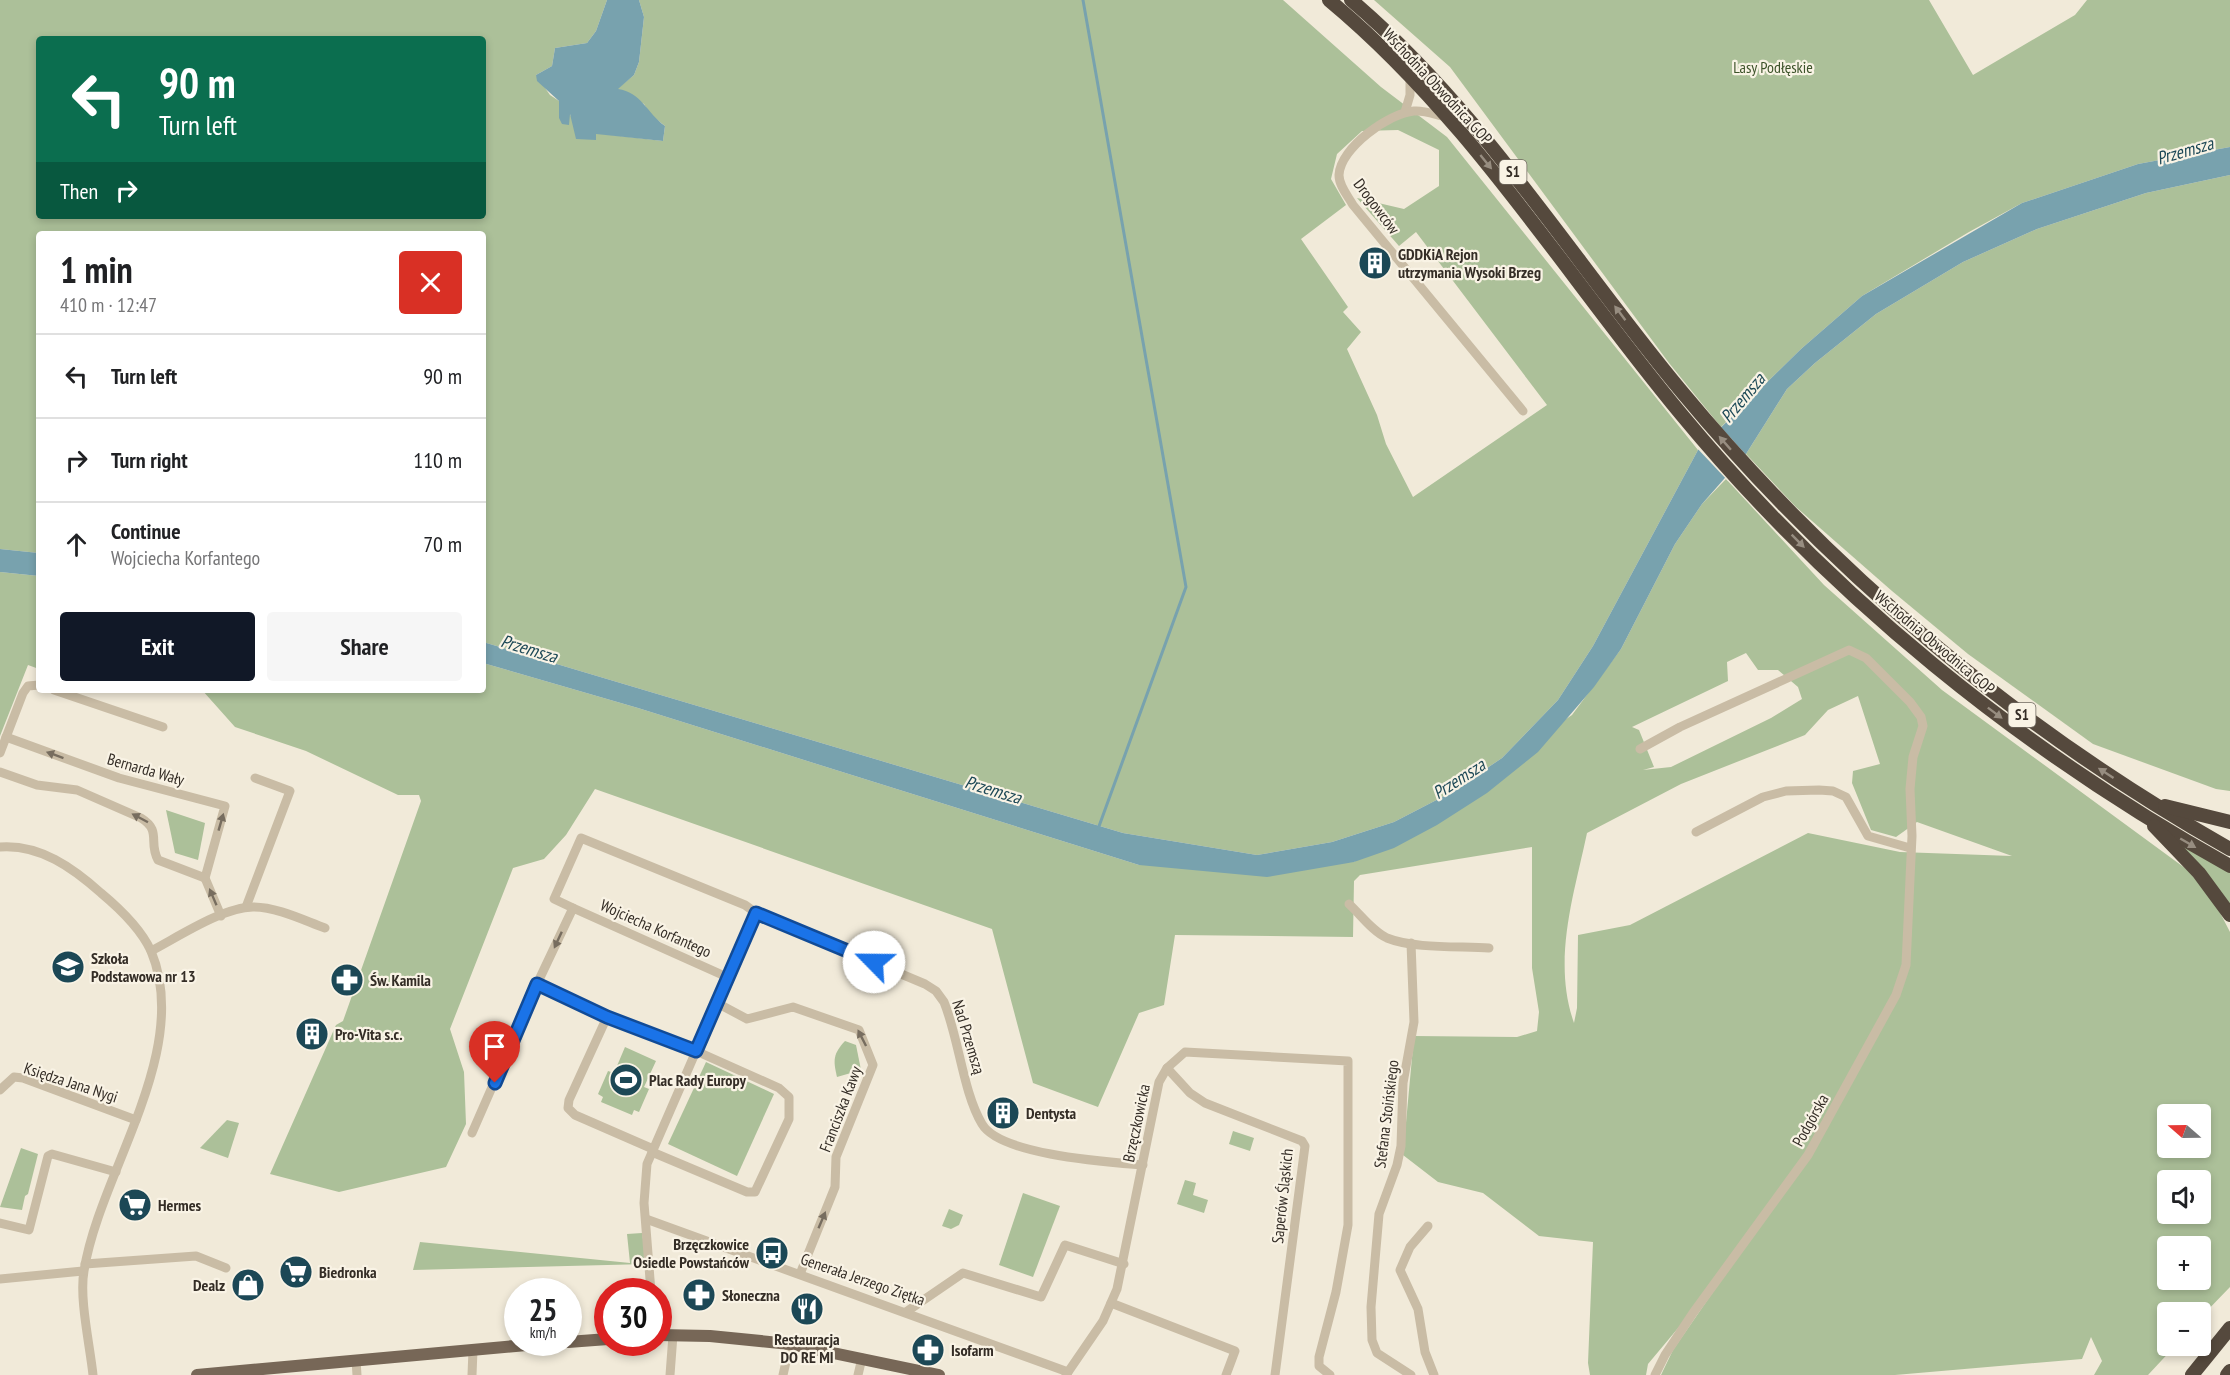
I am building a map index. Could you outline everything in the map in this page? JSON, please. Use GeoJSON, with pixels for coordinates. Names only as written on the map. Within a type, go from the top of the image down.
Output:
{"type":"FeatureCollection","features":[{"type":"Feature","properties":{"kind":"highway","name":"Wschodnia Obwodnica GOP"},"geometry":{"type":"LineString","coordinates":[[1329,0],[1410,75],[1448,117],[1527,214],[1647,373],[1720,459],[1757,499],[1858,598],[1957,684],[2047,751],[2147,818],[2230,867]]}},
{"type":"Feature","properties":{"kind":"highway","name":"Wschodnia Obwodnica GOP"},"geometry":{"type":"LineString","coordinates":[[1351,0],[1424,68],[1476,126],[1656,359],[1727,445],[1859,579],[1962,668],[2051,736],[2156,805],[2230,849]]}},
{"type":"Feature","properties":{"kind":"highway"},"geometry":{"type":"LineString","coordinates":[[2156,805],[2230,822]]}},
{"type":"Feature","properties":{"kind":"highway"},"geometry":{"type":"LineString","coordinates":[[2147,818],[2162,837],[2203,877],[2230,915]]}},
{"type":"Feature","properties":{"kind":"highway"},"geometry":{"type":"LineString","coordinates":[[2192,1375],[2230,1328]]}},
{"type":"Feature","properties":{"kind":"highway"},"geometry":{"type":"LineString","coordinates":[[2227,1375],[2230,1371]]}},
{"type":"Feature","properties":{"kind":"main road"},"geometry":{"type":"LineString","coordinates":[[674,1335],[790,1344],[939,1375]]}},
{"type":"Feature","properties":{"kind":"main road"},"geometry":{"type":"LineString","coordinates":[[197,1375],[250,1372],[504,1347]]}},
{"type":"Feature","properties":{"kind":"street"},"geometry":{"type":"LineString","coordinates":[[1410,75],[1410,95],[1405,112],[1416,111],[1448,117]]}},
{"type":"Feature","properties":{"kind":"street","name":"Drogowców"},"geometry":{"type":"LineString","coordinates":[[1405,112],[1359,140],[1349,150],[1341,165],[1339,177],[1343,189],[1523,411]]}},
{"type":"Feature","properties":{"kind":"street","name":"Podgórska"},"geometry":{"type":"LineString","coordinates":[[1640,749],[1680,727],[1850,650],[1866,658],[1910,702],[1921,717],[1923,726],[1913,757],[1911,778],[1906,965],[1896,995],[1808,1155],[1693,1313],[1665,1354],[1656,1375]]}},
{"type":"Feature","properties":{"kind":"street"},"geometry":{"type":"LineString","coordinates":[[0,753],[26,688],[36,686]]}},
{"type":"Feature","properties":{"kind":"street"},"geometry":{"type":"LineString","coordinates":[[63,693],[163,727]]}},
{"type":"Feature","properties":{"kind":"street","name":"Bernarda Wały"},"geometry":{"type":"LineString","coordinates":[[6,737],[119,778],[225,806],[205,878]]}},
{"type":"Feature","properties":{"kind":"street"},"geometry":{"type":"LineString","coordinates":[[0,772],[37,785],[78,790],[151,824],[154,831],[153,852],[158,860],[205,878],[221,916]]}},
{"type":"Feature","properties":{"kind":"street"},"geometry":{"type":"LineString","coordinates":[[246,907],[290,791],[255,778]]}},
{"type":"Feature","properties":{"kind":"street"},"geometry":{"type":"LineString","coordinates":[[1696,832],[1763,797],[1786,791],[1833,791],[1846,797],[1868,836],[1910,848]]}},
{"type":"Feature","properties":{"kind":"street","name":"Nad Przemszą"},"geometry":{"type":"LineString","coordinates":[[554,899],[581,838],[745,905],[756,913],[906,975],[936,991],[950,1017],[975,1109],[991,1136],[1027,1150],[1143,1165]]}},
{"type":"Feature","properties":{"kind":"street"},"geometry":{"type":"LineString","coordinates":[[0,847],[45,855],[73,868],[128,919],[151,951],[158,974],[161,1016],[150,1075],[84,1268],[93,1375]]}},
{"type":"Feature","properties":{"kind":"street","name":"Wojciecha Korfantego"},"geometry":{"type":"LineString","coordinates":[[554,899],[728,976]]}},
{"type":"Feature","properties":{"kind":"street"},"geometry":{"type":"LineString","coordinates":[[1349,904],[1376,931],[1388,938],[1411,943],[1490,948]]}},
{"type":"Feature","properties":{"kind":"street"},"geometry":{"type":"LineString","coordinates":[[151,951],[221,916],[246,907],[271,910],[325,928]]}},
{"type":"Feature","properties":{"kind":"street"},"geometry":{"type":"LineString","coordinates":[[472,1133],[573,908]]}},
{"type":"Feature","properties":{"kind":"street"},"geometry":{"type":"LineString","coordinates":[[650,1278],[644,1203],[646,1168],[756,913]]}},
{"type":"Feature","properties":{"kind":"street","name":"Stefana Stoińskiego"},"geometry":{"type":"LineString","coordinates":[[1411,943],[1414,1022],[1403,1083],[1401,1146],[1395,1173],[1378,1214],[1371,1307],[1372,1340],[1377,1353],[1411,1375]]}},
{"type":"Feature","properties":{"kind":"street"},"geometry":{"type":"LineString","coordinates":[[537,984],[607,1017],[696,1051],[779,1088],[789,1097],[789,1119],[755,1192],[747,1192],[652,1150],[575,1114],[568,1108],[568,1100],[607,1017]]}},
{"type":"Feature","properties":{"kind":"street","name":"Franciszka Kawy"},"geometry":{"type":"LineString","coordinates":[[717,1003],[747,1019],[794,1007],[859,1030],[873,1065],[836,1157],[835,1187],[800,1274]]}},
{"type":"Feature","properties":{"kind":"street","name":"Brzęczkowicka"},"geometry":{"type":"LineString","coordinates":[[1067,1373],[1111,1303],[1124,1264],[1155,1099],[1167,1068],[1185,1052],[1348,1061],[1348,1225],[1336,1292],[1318,1357],[1319,1366],[1330,1375]]}},
{"type":"Feature","properties":{"kind":"street","name":"Saperów Śląskich"},"geometry":{"type":"LineString","coordinates":[[1167,1068],[1190,1093],[1205,1103],[1302,1140],[1305,1146],[1275,1375]]}},
{"type":"Feature","properties":{"kind":"street","name":"Księdza Jana Nygi"},"geometry":{"type":"LineString","coordinates":[[0,1090],[14,1077],[23,1078],[135,1120]]}},
{"type":"Feature","properties":{"kind":"street"},"geometry":{"type":"LineString","coordinates":[[0,1223],[29,1230],[48,1156],[52,1154],[116,1172]]}},
{"type":"Feature","properties":{"kind":"street","name":"Generała Jerzego Ziętka"},"geometry":{"type":"LineString","coordinates":[[646,1219],[906,1312],[1067,1373]]}},
{"type":"Feature","properties":{"kind":"street"},"geometry":{"type":"LineString","coordinates":[[1428,1226],[1410,1246],[1400,1270],[1418,1309],[1425,1352],[1434,1375]]}},
{"type":"Feature","properties":{"kind":"street"},"geometry":{"type":"LineString","coordinates":[[906,1312],[963,1273],[1041,1297],[1065,1245],[1124,1264]]}},
{"type":"Feature","properties":{"kind":"street"},"geometry":{"type":"LineString","coordinates":[[0,1279],[196,1256],[226,1268]]}},
{"type":"Feature","properties":{"kind":"street"},"geometry":{"type":"LineString","coordinates":[[1111,1303],[1235,1351],[1226,1375]]}},
{"type":"Feature","properties":{"kind":"street"},"geometry":{"type":"LineString","coordinates":[[670,1375],[674,1335]]}},
{"type":"Feature","properties":{"kind":"street"},"geometry":{"type":"LineString","coordinates":[[783,1375],[790,1344]]}},
{"type":"Feature","properties":{"kind":"street"},"geometry":{"type":"LineString","coordinates":[[472,1375],[473,1350]]}},
{"type":"Feature","properties":{"kind":"street"},"geometry":{"type":"LineString","coordinates":[[858,1375],[862,1358]]}},
{"type":"Feature","properties":{"kind":"street"},"geometry":{"type":"LineString","coordinates":[[356,1360],[357,1375]]}},
{"type":"Feature","properties":{"kind":"green space"},"geometry":{"type":"Polygon","coordinates":[[[0,0],[607,0],[596,31],[587,43],[555,48],[552,66],[536,75],[550,95],[559,101],[559,118],[569,112],[575,125],[596,139],[595,133],[663,141],[665,126],[650,114],[644,104],[617,89],[634,75],[639,62],[644,17],[639,0],[1283,0],[1381,87],[1447,137],[1698,450],[1593,646],[1558,700],[1502,758],[1450,793],[1394,822],[1332,842],[1257,855],[1123,833],[486,643],[486,231],[36,231],[36,553],[0,549],[0,0]],[[1398,130],[1362,131],[1337,154],[1331,179],[1346,205],[1301,239],[1348,307],[1343,312],[1361,332],[1347,349],[1377,415],[1386,444],[1413,497],[1547,405],[1416,232],[1399,246],[1357,198],[1404,209],[1439,186],[1439,150],[1398,130]]]}},
{"type":"Feature","properties":{"kind":"green space","name":"Lasy Podłęskie"},"geometry":{"type":"Polygon","coordinates":[[[1374,0],[1929,0],[1973,75],[2075,15],[2087,0],[2230,0],[2230,147],[2138,164],[2022,203],[1969,232],[1862,296],[1801,349],[1721,427],[1669,363],[1450,67],[1374,0]]]}},
{"type":"Feature","properties":{"kind":"green space"},"geometry":{"type":"Polygon","coordinates":[[[2230,175],[2230,791],[2216,789],[2093,744],[1968,654],[1892,591],[1796,507],[1746,454],[1787,389],[1815,363],[1876,314],[1963,262],[2037,229],[2146,193],[2230,175]]]}},
{"type":"Feature","properties":{"kind":"green space"},"geometry":{"type":"Polygon","coordinates":[[[1726,479],[1824,585],[1942,690],[2189,871],[2216,905],[2230,932],[2230,1287],[2211,1307],[2211,1302],[2157,1302],[2157,1356],[2166,1356],[2148,1375],[2094,1375],[2102,1361],[2091,1337],[2082,1359],[1895,1375],[1661,1375],[1673,1350],[1735,1260],[1648,1364],[1646,1375],[1590,1375],[1588,1363],[1593,1242],[1539,1236],[1483,1193],[1438,1182],[1403,1155],[1414,1036],[1517,1037],[1537,1031],[1539,1012],[1532,968],[1532,847],[1360,875],[1354,881],[1353,937],[1175,935],[1164,1005],[1139,1013],[1098,1107],[1033,1083],[992,929],[595,789],[566,835],[544,859],[513,868],[450,1029],[464,1072],[466,1124],[446,1167],[339,1192],[270,1174],[336,1025],[343,1021],[421,801],[419,795],[398,795],[306,751],[235,727],[205,693],[486,693],[486,664],[638,708],[1139,865],[1354,862],[1572,715],[1621,649],[1675,544],[1702,504],[1726,479]],[[1746,653],[1727,662],[1728,681],[1632,727],[1639,730],[1654,767],[1643,770],[1671,767],[1771,718],[1802,699],[1798,687],[1778,670],[1758,670],[1746,653]],[[1858,696],[1828,710],[1805,735],[1681,784],[1587,833],[1571,904],[1565,952],[1568,999],[1574,1023],[1577,1008],[1578,935],[1630,925],[1808,833],[1900,852],[2012,856],[1917,822],[1896,837],[1871,830],[1852,783],[1853,771],[1880,764],[1858,696]]]}},
{"type":"Feature","properties":{"kind":"green space"},"geometry":{"type":"Polygon","coordinates":[[[0,572],[36,576],[36,668],[28,665],[0,736],[0,572]]]}},
{"type":"Feature","properties":{"kind":"green space"},"geometry":{"type":"Polygon","coordinates":[[[166,810],[205,823],[198,860],[175,853],[166,810]]]}},
{"type":"Feature","properties":{"kind":"green space"},"geometry":{"type":"Polygon","coordinates":[[[2170,836],[2230,871],[2230,908],[2170,836]]]}},
{"type":"Feature","properties":{"kind":"green space"},"geometry":{"type":"Polygon","coordinates":[[[845,1041],[856,1045],[861,1070],[837,1077],[835,1058],[845,1041]]]}},
{"type":"Feature","properties":{"kind":"green space","name":"Plac Rady Europy"},"geometry":{"type":"Polygon","coordinates":[[[625,1047],[656,1061],[644,1087],[649,1089],[639,1112],[634,1110],[632,1115],[601,1102],[603,1097],[598,1094],[608,1071],[614,1073],[625,1047]]]}},
{"type":"Feature","properties":{"kind":"green space"},"geometry":{"type":"Polygon","coordinates":[[[706,1062],[774,1094],[737,1176],[668,1144],[706,1062]]]}},
{"type":"Feature","properties":{"kind":"green space"},"geometry":{"type":"Polygon","coordinates":[[[227,1120],[239,1123],[228,1158],[200,1148],[227,1120]]]}},
{"type":"Feature","properties":{"kind":"green space"},"geometry":{"type":"Polygon","coordinates":[[[1233,1131],[1254,1138],[1250,1151],[1229,1144],[1233,1131]]]}},
{"type":"Feature","properties":{"kind":"green space"},"geometry":{"type":"Polygon","coordinates":[[[21,1148],[38,1154],[28,1194],[25,1196],[22,1210],[0,1207],[21,1148]]]}},
{"type":"Feature","properties":{"kind":"green space"},"geometry":{"type":"Polygon","coordinates":[[[1185,1180],[1196,1183],[1193,1195],[1208,1200],[1204,1213],[1177,1204],[1185,1180]]]}},
{"type":"Feature","properties":{"kind":"green space"},"geometry":{"type":"Polygon","coordinates":[[[1023,1193],[1060,1206],[1033,1277],[999,1265],[1023,1193]]]}},
{"type":"Feature","properties":{"kind":"green space"},"geometry":{"type":"Polygon","coordinates":[[[949,1209],[963,1215],[959,1225],[951,1229],[942,1226],[949,1209]]]}},
{"type":"Feature","properties":{"kind":"green space"},"geometry":{"type":"Polygon","coordinates":[[[642,1233],[647,1264],[413,1270],[420,1242],[630,1263],[627,1234],[642,1233]]]}},
{"type":"Feature","properties":{"kind":"water"},"geometry":{"type":"Polygon","coordinates":[[[607,0],[639,0],[644,17],[639,62],[634,75],[618,89],[633,94],[665,126],[663,141],[596,134],[596,140],[576,139],[570,114],[569,125],[562,124],[559,118],[559,101],[537,81],[536,75],[552,66],[555,48],[587,43],[596,31],[607,0]]]}},
{"type":"Feature","properties":{"kind":"water"},"geometry":{"type":"Polygon","coordinates":[[[2230,147],[2230,175],[2146,193],[2037,229],[1963,262],[1876,314],[1815,363],[1787,389],[1746,454],[1702,504],[1675,544],[1621,649],[1594,687],[1538,752],[1487,793],[1437,825],[1394,848],[1354,862],[1267,877],[1139,865],[638,708],[486,664],[486,643],[1123,833],[1257,855],[1332,842],[1394,822],[1450,793],[1502,758],[1558,700],[1593,646],[1698,450],[1801,349],[1862,296],[2022,203],[2138,164],[2230,147]]]}},
{"type":"Feature","properties":{"kind":"water"},"geometry":{"type":"Polygon","coordinates":[[[0,549],[36,553],[36,576],[0,572],[0,549]]]}},
{"type":"Feature","properties":{"kind":"pier"},"geometry":{"type":"Polygon","coordinates":[[[1719,425],[1748,457],[1728,481],[1696,447],[1719,425]]]}},
{"type":"Feature","properties":{"kind":"waterway"},"geometry":{"type":"LineString","coordinates":[[1083,0],[1186,587],[1098,829]]}},
{"type":"Feature","properties":{"kind":"place","name":"GDDKiA Rejon utrzymania Wysoki Brzeg"},"geometry":{"type":"Point","coordinates":[1375,263]}},
{"type":"Feature","properties":{"kind":"place","name":"Szkoła Podstawowa nr 13"},"geometry":{"type":"Point","coordinates":[68,967]}},
{"type":"Feature","properties":{"kind":"place","name":"Św. Kamila"},"geometry":{"type":"Point","coordinates":[347,980]}},
{"type":"Feature","properties":{"kind":"place","name":"Pro-Vita s.c."},"geometry":{"type":"Point","coordinates":[312,1034]}},
{"type":"Feature","properties":{"kind":"place","name":"Plac Rady Europy"},"geometry":{"type":"Point","coordinates":[626,1080]}},
{"type":"Feature","properties":{"kind":"place","name":"Dentysta"},"geometry":{"type":"Point","coordinates":[1003,1113]}},
{"type":"Feature","properties":{"kind":"place","name":"Hermes"},"geometry":{"type":"Point","coordinates":[135,1205]}},
{"type":"Feature","properties":{"kind":"place","name":"Brzęczkowice Osiedle Powstańców"},"geometry":{"type":"Point","coordinates":[772,1253]}},
{"type":"Feature","properties":{"kind":"place","name":"Biedronka"},"geometry":{"type":"Point","coordinates":[296,1272]}},
{"type":"Feature","properties":{"kind":"place","name":"Dealz"},"geometry":{"type":"Point","coordinates":[248,1285]}},
{"type":"Feature","properties":{"kind":"place","name":"Słoneczna"},"geometry":{"type":"Point","coordinates":[699,1295]}},
{"type":"Feature","properties":{"kind":"place","name":"Restauracja DO RE MI"},"geometry":{"type":"Point","coordinates":[807,1309]}},
{"type":"Feature","properties":{"kind":"place","name":"Isofarm"},"geometry":{"type":"Point","coordinates":[928,1350]}},
{"type":"Feature","properties":{"kind":"route"},"geometry":{"type":"LineString","coordinates":[[495,1083],[537,984],[607,1017],[696,1051],[756,913],[874,962]]}},
{"type":"Feature","properties":{"kind":"water label","name":"Przemsza"},"geometry":{"type":"Point","coordinates":[2185,151]}},
{"type":"Feature","properties":{"kind":"water label","name":"Przemsza"},"geometry":{"type":"Point","coordinates":[1743,398]}},
{"type":"Feature","properties":{"kind":"water label","name":"Przemsza"},"geometry":{"type":"Point","coordinates":[529,649]}},
{"type":"Feature","properties":{"kind":"water label","name":"Przemsza"},"geometry":{"type":"Point","coordinates":[1459,779]}},
{"type":"Feature","properties":{"kind":"water label","name":"Przemsza"},"geometry":{"type":"Point","coordinates":[993,790]}}]}
